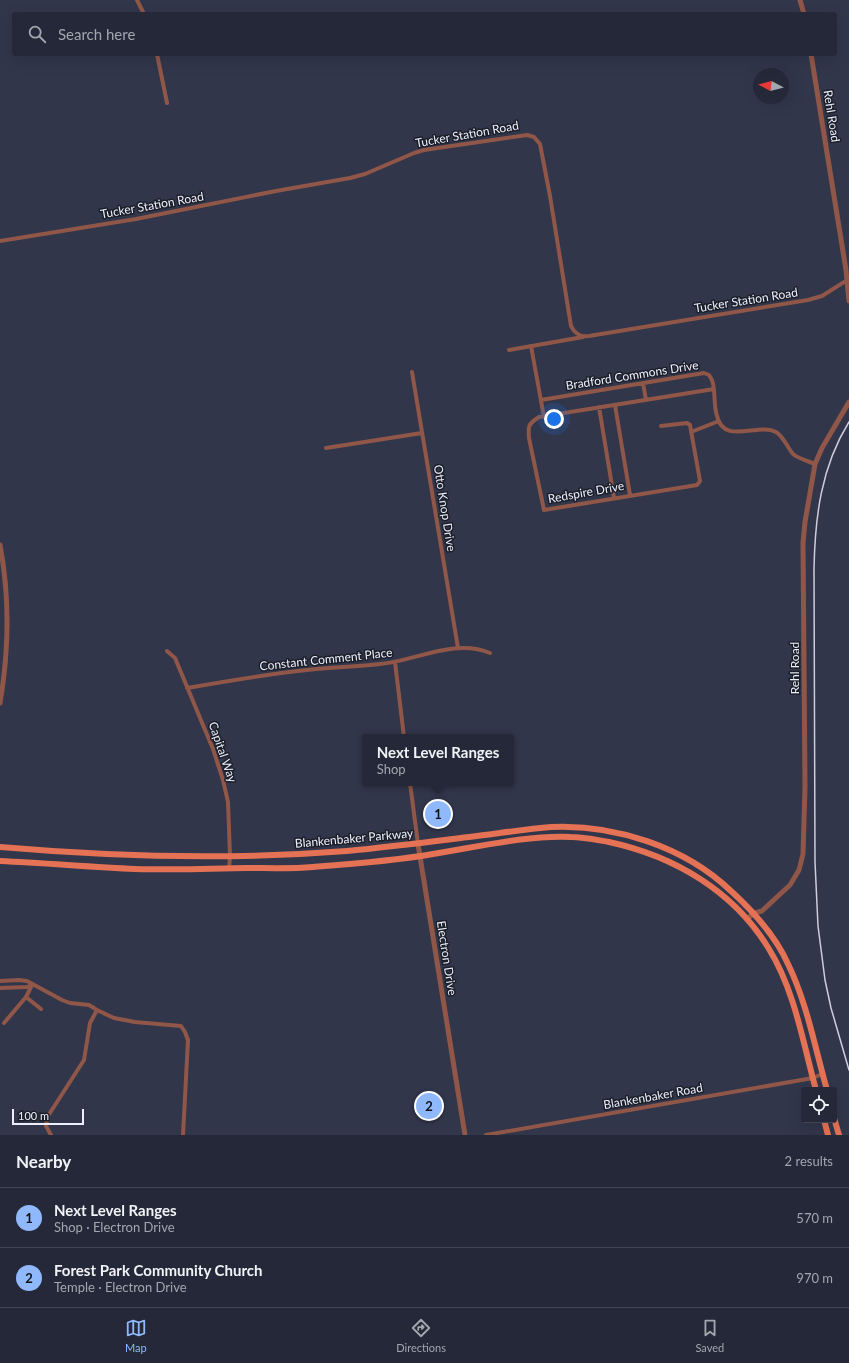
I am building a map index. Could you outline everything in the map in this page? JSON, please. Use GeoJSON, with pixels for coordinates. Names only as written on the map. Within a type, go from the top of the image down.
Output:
{"type":"FeatureCollection","features":[{"type":"Feature","properties":{"kind":"main road","name":"Blankenbaker Parkway"},"geometry":{"type":"LineString","coordinates":[[0,847],[160,856],[230,856],[322,853],[418,844],[553,827],[600,830],[633,837],[680,855],[718,879],[754,913],[772,936],[793,974],[801,994],[825,1087]]}},
{"type":"Feature","properties":{"kind":"main road","name":"Blankenbaker Parkway"},"geometry":{"type":"LineString","coordinates":[[0,861],[134,868],[229,869],[310,867],[420,856],[541,838],[573,836],[640,850],[678,866],[714,888],[738,908],[769,948],[787,986],[815,1087]]}},
{"type":"Feature","properties":{"kind":"main road"},"geometry":{"type":"LineString","coordinates":[[825,1123],[828,1135]]}},
{"type":"Feature","properties":{"kind":"main road"},"geometry":{"type":"LineString","coordinates":[[835,1123],[839,1135]]}},
{"type":"Feature","properties":{"kind":"street"},"geometry":{"type":"LineString","coordinates":[[137,0],[143,12]]}},
{"type":"Feature","properties":{"kind":"street"},"geometry":{"type":"LineString","coordinates":[[800,0],[803,12]]}},
{"type":"Feature","properties":{"kind":"street"},"geometry":{"type":"LineString","coordinates":[[157,56],[167,103]]}},
{"type":"Feature","properties":{"kind":"street","name":"Rehl Road"},"geometry":{"type":"LineString","coordinates":[[811,56],[848,279],[849,301]]}},
{"type":"Feature","properties":{"kind":"street","name":"Tucker Station Road"},"geometry":{"type":"LineString","coordinates":[[0,240],[136,219],[350,178],[365,174],[424,150],[527,134],[534,137],[540,144],[571,326],[576,334],[586,337],[808,300],[822,296],[848,279]]}},
{"type":"Feature","properties":{"kind":"street"},"geometry":{"type":"LineString","coordinates":[[509,350],[586,337]]}},
{"type":"Feature","properties":{"kind":"street"},"geometry":{"type":"LineString","coordinates":[[531,346],[544,416]]}},
{"type":"Feature","properties":{"kind":"street","name":"Otto Knop Drive"},"geometry":{"type":"LineString","coordinates":[[412,372],[458,648]]}},
{"type":"Feature","properties":{"kind":"street","name":"Bradford Commons Drive"},"geometry":{"type":"LineString","coordinates":[[541,400],[704,373],[709,375],[712,380],[717,417],[719,421]]}},
{"type":"Feature","properties":{"kind":"street"},"geometry":{"type":"LineString","coordinates":[[643,383],[646,400]]}},
{"type":"Feature","properties":{"kind":"street","name":"Redspire Drive"},"geometry":{"type":"LineString","coordinates":[[691,432],[700,481],[697,484],[544,510],[528,429],[530,423],[539,417],[544,416],[714,389]]}},
{"type":"Feature","properties":{"kind":"street","name":"Rehl Road"},"geometry":{"type":"LineString","coordinates":[[747,919],[754,913],[762,910],[790,885],[799,870],[804,854],[805,522],[815,464],[822,448],[849,402]]}},
{"type":"Feature","properties":{"kind":"street"},"geometry":{"type":"LineString","coordinates":[[615,405],[630,495]]}},
{"type":"Feature","properties":{"kind":"street"},"geometry":{"type":"LineString","coordinates":[[599,407],[614,498]]}},
{"type":"Feature","properties":{"kind":"street"},"geometry":{"type":"LineString","coordinates":[[661,426],[687,423],[690,425],[691,432],[719,421],[725,428],[732,432],[759,429],[771,430],[781,436],[793,454],[815,464]]}},
{"type":"Feature","properties":{"kind":"street"},"geometry":{"type":"LineString","coordinates":[[326,448],[422,433]]}},
{"type":"Feature","properties":{"kind":"street"},"geometry":{"type":"LineString","coordinates":[[0,545],[8,631],[6,662],[0,703]]}},
{"type":"Feature","properties":{"kind":"street","name":"Constant Comment Place"},"geometry":{"type":"LineString","coordinates":[[187,688],[260,676],[395,662],[458,648],[469,648],[490,654]]}},
{"type":"Feature","properties":{"kind":"street","name":"Capital Way"},"geometry":{"type":"LineString","coordinates":[[168,651],[175,658],[213,749],[226,792],[228,802],[229,869]]}},
{"type":"Feature","properties":{"kind":"street"},"geometry":{"type":"LineString","coordinates":[[395,662],[404,734]]}},
{"type":"Feature","properties":{"kind":"street","name":"Electron Drive"},"geometry":{"type":"LineString","coordinates":[[410,786],[418,844],[465,1135]]}},
{"type":"Feature","properties":{"kind":"street"},"geometry":{"type":"LineString","coordinates":[[0,981],[27,981],[62,1000],[70,1003],[89,1005],[114,1018],[181,1026],[188,1040],[183,1135]]}},
{"type":"Feature","properties":{"kind":"street"},"geometry":{"type":"LineString","coordinates":[[0,988],[27,987],[32,985]]}},
{"type":"Feature","properties":{"kind":"street"},"geometry":{"type":"LineString","coordinates":[[4,1023],[26,997],[32,985]]}},
{"type":"Feature","properties":{"kind":"street"},"geometry":{"type":"LineString","coordinates":[[26,997],[41,1009]]}},
{"type":"Feature","properties":{"kind":"street"},"geometry":{"type":"LineString","coordinates":[[51,1135],[46,1126],[48,1116],[84,1060],[90,1023],[97,1010]]}},
{"type":"Feature","properties":{"kind":"street","name":"Blankenbaker Road"},"geometry":{"type":"LineString","coordinates":[[486,1135],[813,1078],[822,1074]]}},
{"type":"Feature","properties":{"kind":"railway"},"geometry":{"type":"LineString","coordinates":[[849,422],[839,439],[821,493],[816,530],[814,569],[815,862],[818,926],[825,980],[831,1008],[849,1070]]}},
{"type":"Feature","properties":{"kind":"place","name":"Next Level Ranges"},"geometry":{"type":"Point","coordinates":[438,814]}},
{"type":"Feature","properties":{"kind":"place","name":"Forest Park Community Church"},"geometry":{"type":"Point","coordinates":[429,1106]}}]}
